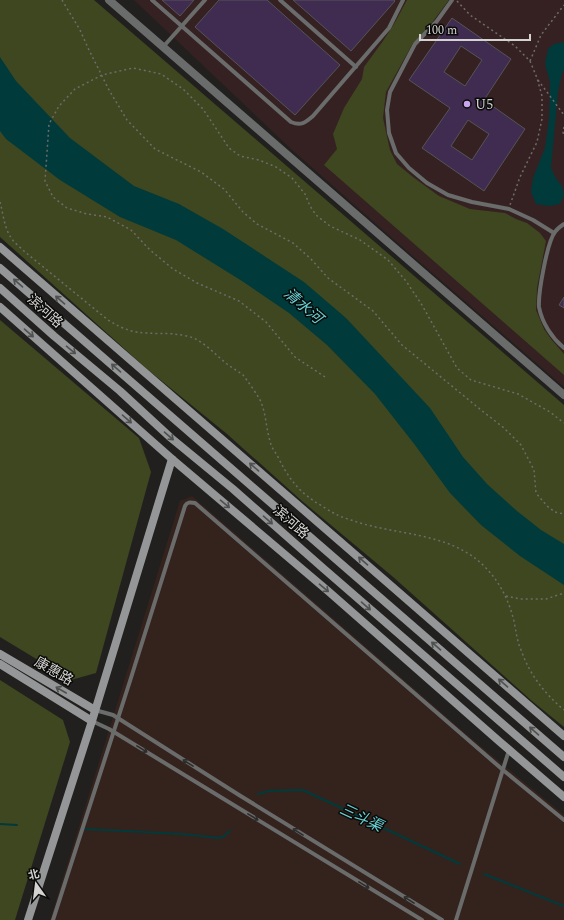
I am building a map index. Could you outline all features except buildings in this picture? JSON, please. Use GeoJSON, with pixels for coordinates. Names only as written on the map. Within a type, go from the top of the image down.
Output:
{"type":"FeatureCollection","features":[{"type":"Feature","properties":{"kind":"street"},"geometry":{"type":"LineString","coordinates":[[109,0],[564,395]]}},
{"type":"Feature","properties":{"kind":"street"},"geometry":{"type":"LineString","coordinates":[[0,247],[564,736]]}},
{"type":"Feature","properties":{"kind":"street","name":"滨河路"},"geometry":{"type":"LineString","coordinates":[[0,268],[564,757]]}},
{"type":"Feature","properties":{"kind":"street","name":"滨河路"},"geometry":{"type":"LineString","coordinates":[[0,288],[171,438],[233,489],[324,570],[564,777]]}},
{"type":"Feature","properties":{"kind":"street"},"geometry":{"type":"LineString","coordinates":[[0,307],[172,459],[328,591],[564,797]]}},
{"type":"Feature","properties":{"kind":"street"},"geometry":{"type":"LineString","coordinates":[[28,920],[92,721],[172,459]]}},
{"type":"Feature","properties":{"kind":"street","name":"康惠路"},"geometry":{"type":"LineString","coordinates":[[0,654],[95,710]]}},
{"type":"Feature","properties":{"kind":"street","name":"康惠路"},"geometry":{"type":"LineString","coordinates":[[0,664],[92,721]]}},
{"type":"Feature","properties":{"kind":"lane"},"geometry":{"type":"LineString","coordinates":[[152,0],[291,122],[297,125],[305,123],[313,116],[389,28],[403,0]]}},
{"type":"Feature","properties":{"kind":"lane"},"geometry":{"type":"LineString","coordinates":[[163,47],[205,0]]}},
{"type":"Feature","properties":{"kind":"lane"},"geometry":{"type":"LineString","coordinates":[[280,0],[356,66]]}},
{"type":"Feature","properties":{"kind":"lane"},"geometry":{"type":"LineString","coordinates":[[452,0],[437,22],[415,44],[390,92],[387,110],[389,133],[396,153],[409,168],[427,183],[448,195],[472,202],[509,209],[533,220],[554,233]]}},
{"type":"Feature","properties":{"kind":"lane"},"geometry":{"type":"LineString","coordinates":[[564,224],[554,233],[549,246],[540,287],[539,307],[543,320],[551,336],[564,348]]}},
{"type":"Feature","properties":{"kind":"lane"},"geometry":{"type":"LineString","coordinates":[[53,920],[185,506],[186,503],[190,502],[195,503],[503,770],[564,820]]}},
{"type":"Feature","properties":{"kind":"lane"},"geometry":{"type":"LineString","coordinates":[[95,710],[118,718],[239,795],[442,920]]}},
{"type":"Feature","properties":{"kind":"lane"},"geometry":{"type":"LineString","coordinates":[[92,721],[114,732],[422,920]]}},
{"type":"Feature","properties":{"kind":"lane"},"geometry":{"type":"LineString","coordinates":[[456,920],[509,750]]}},
{"type":"Feature","properties":{"kind":"path"},"geometry":{"type":"LineString","coordinates":[[62,0],[80,30],[108,90],[127,120],[155,149],[201,172],[224,189],[243,212],[257,224],[293,243],[311,259],[328,278],[373,311],[402,345],[504,428],[521,446],[534,470],[536,493],[547,506],[555,512],[564,514]]}},
{"type":"Feature","properties":{"kind":"path"},"geometry":{"type":"LineString","coordinates":[[456,0],[470,15],[514,46],[530,61],[542,96],[542,119],[537,142],[520,177],[509,209]]}},
{"type":"Feature","properties":{"kind":"path"},"geometry":{"type":"LineString","coordinates":[[530,61],[541,35],[564,5]]}},
{"type":"Feature","properties":{"kind":"path"},"geometry":{"type":"LineString","coordinates":[[325,376],[295,357],[266,322],[239,301],[197,283],[173,269],[150,250],[131,230],[107,217],[87,214],[67,208],[53,196],[45,181],[49,124],[59,106],[75,89],[102,75],[133,68],[161,74],[183,89],[203,109],[229,148],[240,156],[259,160],[276,167],[292,178],[305,194],[316,215],[330,226],[360,240],[388,260],[406,281],[422,305],[457,368],[471,380],[518,394],[550,412],[564,423]]}},
{"type":"Feature","properties":{"kind":"path"},"geometry":{"type":"LineString","coordinates":[[537,78],[564,115]]}},
{"type":"Feature","properties":{"kind":"path"},"geometry":{"type":"LineString","coordinates":[[564,127],[564,136]]}},
{"type":"Feature","properties":{"kind":"path"},"geometry":{"type":"LineString","coordinates":[[0,202],[5,224],[10,236],[25,252],[108,320],[121,328],[135,332],[173,333],[198,340],[242,375],[261,401],[270,443],[290,480],[303,493],[339,516],[371,526],[433,538],[470,554],[485,567],[496,579],[506,596],[520,649],[528,668],[544,692],[564,710]]}},
{"type":"Feature","properties":{"kind":"path"},"geometry":{"type":"LineString","coordinates":[[506,596],[520,599],[546,600],[564,593]]}},
{"type":"Feature","properties":{"kind":"shaded area"},"geometry":{"type":"Polygon","coordinates":[[[134,0],[564,0],[564,387],[291,149],[134,0]]]}},
{"type":"Feature","properties":{"kind":"shaded area"},"geometry":{"type":"Polygon","coordinates":[[[192,496],[472,739],[564,815],[564,920],[50,920],[180,501],[192,496]]]}},
{"type":"Feature","properties":{"kind":"green space"},"geometry":{"type":"Polygon","coordinates":[[[0,0],[94,0],[564,405],[564,727],[532,701],[392,576],[302,501],[227,434],[147,369],[0,237],[0,0]]]}},
{"type":"Feature","properties":{"kind":"green space"},"geometry":{"type":"Polygon","coordinates":[[[407,0],[449,0],[425,32],[413,43],[386,92],[383,118],[390,150],[397,164],[439,196],[470,209],[505,213],[527,223],[540,233],[546,241],[537,288],[536,310],[544,329],[564,354],[564,375],[324,165],[337,149],[333,134],[344,108],[362,79],[364,67],[394,24],[407,0]]]}},
{"type":"Feature","properties":{"kind":"green space"},"geometry":{"type":"Polygon","coordinates":[[[0,320],[139,438],[151,472],[96,673],[71,680],[0,637],[0,320]]]}},
{"type":"Feature","properties":{"kind":"green space"},"geometry":{"type":"Polygon","coordinates":[[[0,680],[63,720],[70,742],[15,920],[0,920],[0,680]]]}},
{"type":"Feature","properties":{"kind":"water"},"geometry":{"type":"Polygon","coordinates":[[[564,42],[564,70],[558,92],[551,168],[562,186],[564,195],[560,204],[549,206],[536,204],[531,192],[533,178],[545,148],[549,119],[550,82],[545,64],[548,49],[554,44],[564,42]]]}},
{"type":"Feature","properties":{"kind":"water","name":"清水河"},"geometry":{"type":"Polygon","coordinates":[[[0,57],[16,81],[70,138],[134,186],[179,204],[223,229],[304,282],[346,318],[430,408],[463,457],[487,484],[541,530],[564,544],[564,585],[520,556],[481,525],[450,493],[375,394],[327,345],[289,313],[242,281],[176,240],[120,217],[60,180],[6,139],[0,131],[0,57]]]}},
{"type":"Feature","properties":{"kind":"waterway","name":"三斗渠"},"geometry":{"type":"LineString","coordinates":[[258,794],[269,791],[303,790],[460,864]]}},
{"type":"Feature","properties":{"kind":"waterway","name":"三斗渠"},"geometry":{"type":"LineString","coordinates":[[0,824],[17,825]]}},
{"type":"Feature","properties":{"kind":"waterway","name":"三斗渠"},"geometry":{"type":"LineString","coordinates":[[85,829],[181,834],[219,838],[223,837],[230,831]]}},
{"type":"Feature","properties":{"kind":"waterway","name":"三斗渠"},"geometry":{"type":"LineString","coordinates":[[484,874],[564,906]]}},
{"type":"Feature","properties":{"kind":"place","name":"U5"},"geometry":{"type":"Point","coordinates":[467,104]}}]}
